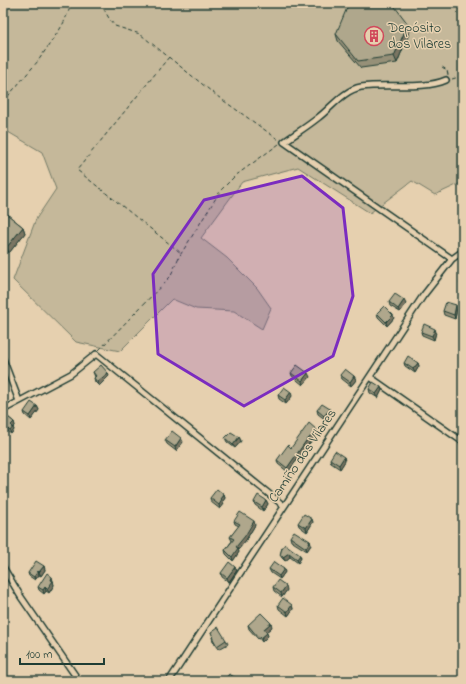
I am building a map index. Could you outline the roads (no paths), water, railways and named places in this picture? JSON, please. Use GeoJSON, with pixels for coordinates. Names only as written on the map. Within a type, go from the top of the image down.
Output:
{"type":"FeatureCollection","features":[{"type":"Feature","properties":{"kind":"street"},"geometry":{"type":"LineString","coordinates":[[446,80],[442,82],[418,85],[360,87],[350,91],[318,118],[284,142],[452,259]]}},
{"type":"Feature","properties":{"kind":"street","name":"Camiño dos Vilares"},"geometry":{"type":"LineString","coordinates":[[169,681],[423,296],[452,259],[463,251]]}},
{"type":"Feature","properties":{"kind":"street"},"geometry":{"type":"LineString","coordinates":[[3,410],[72,374],[96,354],[284,506]]}},
{"type":"Feature","properties":{"kind":"street"},"geometry":{"type":"LineString","coordinates":[[3,359],[11,376],[13,388],[19,401]]}},
{"type":"Feature","properties":{"kind":"street"},"geometry":{"type":"LineString","coordinates":[[370,377],[463,442]]}},
{"type":"Feature","properties":{"kind":"street"},"geometry":{"type":"LineString","coordinates":[[3,567],[21,597],[79,681]]}},
{"type":"Feature","properties":{"kind":"place","name":"Depósito dos Vilares"},"geometry":{"type":"Point","coordinates":[374,36]}}]}
